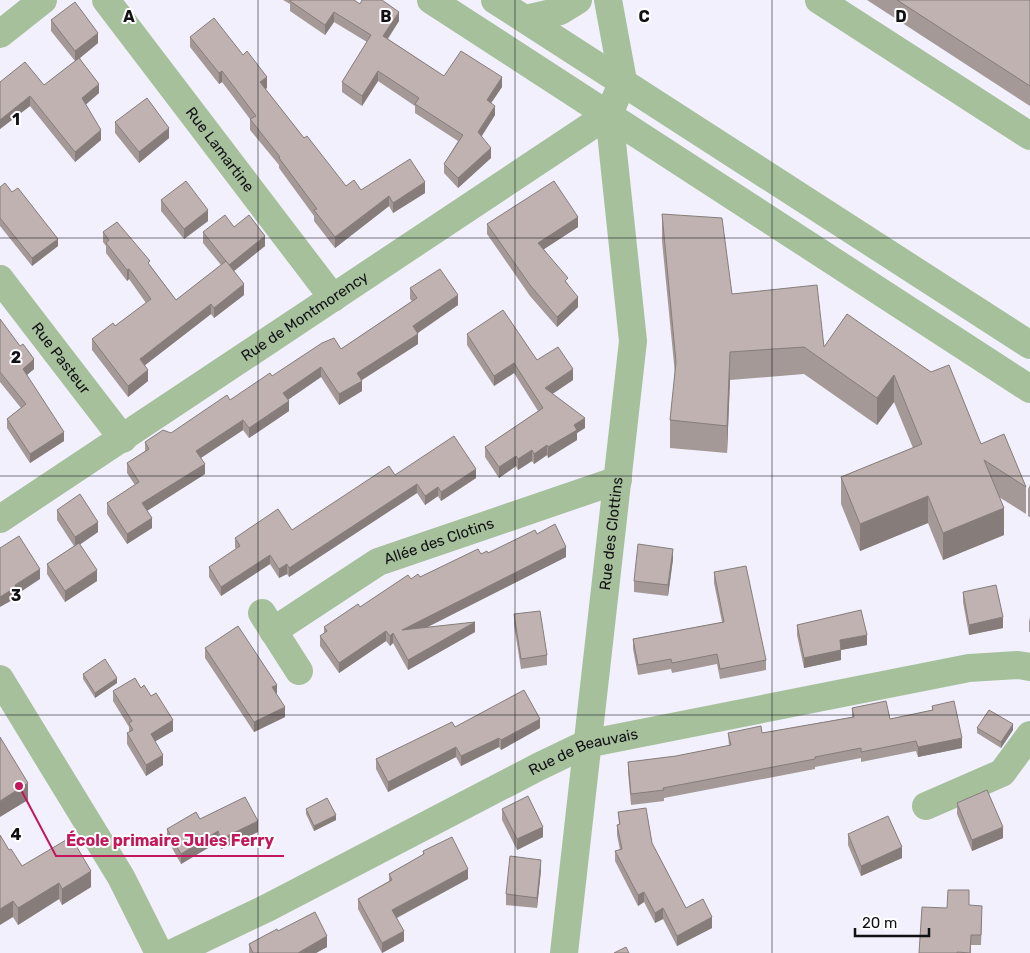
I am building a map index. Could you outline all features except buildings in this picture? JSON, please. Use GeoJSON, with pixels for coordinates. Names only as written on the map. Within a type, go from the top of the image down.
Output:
{"type":"FeatureCollection","features":[{"type":"Feature","properties":{"kind":"street"},"geometry":{"type":"LineString","coordinates":[[0,34],[44,0]]}},
{"type":"Feature","properties":{"kind":"street","name":"Rue Lamartine"},"geometry":{"type":"LineString","coordinates":[[106,0],[333,298]]}},
{"type":"Feature","properties":{"kind":"street"},"geometry":{"type":"LineString","coordinates":[[431,0],[1030,389]]}},
{"type":"Feature","properties":{"kind":"street"},"geometry":{"type":"LineString","coordinates":[[495,0],[526,19],[572,52],[606,58]]}},
{"type":"Feature","properties":{"kind":"street"},"geometry":{"type":"LineString","coordinates":[[526,19],[560,12],[578,0]]}},
{"type":"Feature","properties":{"kind":"street"},"geometry":{"type":"LineString","coordinates":[[608,0],[606,58],[623,81],[1030,346]]}},
{"type":"Feature","properties":{"kind":"street"},"geometry":{"type":"LineString","coordinates":[[819,0],[1030,136]]}},
{"type":"Feature","properties":{"kind":"street"},"geometry":{"type":"LineString","coordinates":[[486,34],[554,60],[606,58]]}},
{"type":"Feature","properties":{"kind":"street"},"geometry":{"type":"LineString","coordinates":[[609,114],[623,81]]}},
{"type":"Feature","properties":{"kind":"street","name":"Rue de Montmorency"},"geometry":{"type":"LineString","coordinates":[[0,519],[609,114]]}},
{"type":"Feature","properties":{"kind":"street","name":"Rue des Clottins"},"geometry":{"type":"LineString","coordinates":[[565,947],[586,744],[633,341],[609,114]]}},
{"type":"Feature","properties":{"kind":"street","name":"Rue Pasteur"},"geometry":{"type":"LineString","coordinates":[[0,279],[122,439]]}},
{"type":"Feature","properties":{"kind":"street","name":"Allée des Clotins"},"geometry":{"type":"LineString","coordinates":[[299,671],[268,622],[378,562],[618,480]]}},
{"type":"Feature","properties":{"kind":"street","name":"Rue de Beauvais"},"geometry":{"type":"LineString","coordinates":[[173,953],[269,907],[586,744],[969,668],[1030,667]]}},
{"type":"Feature","properties":{"kind":"street"},"geometry":{"type":"LineString","coordinates":[[0,679],[121,877],[159,953]]}},
{"type":"Feature","properties":{"kind":"street"},"geometry":{"type":"LineString","coordinates":[[926,806],[1002,773],[1030,735]]}},
{"type":"Feature","properties":{"kind":"street"},"geometry":{"type":"LineString","coordinates":[[541,953],[565,947]]}},
{"type":"Feature","properties":{"kind":"place","name":"École primaire Jules Ferry"},"geometry":{"type":"Point","coordinates":[19,786]}}]}
